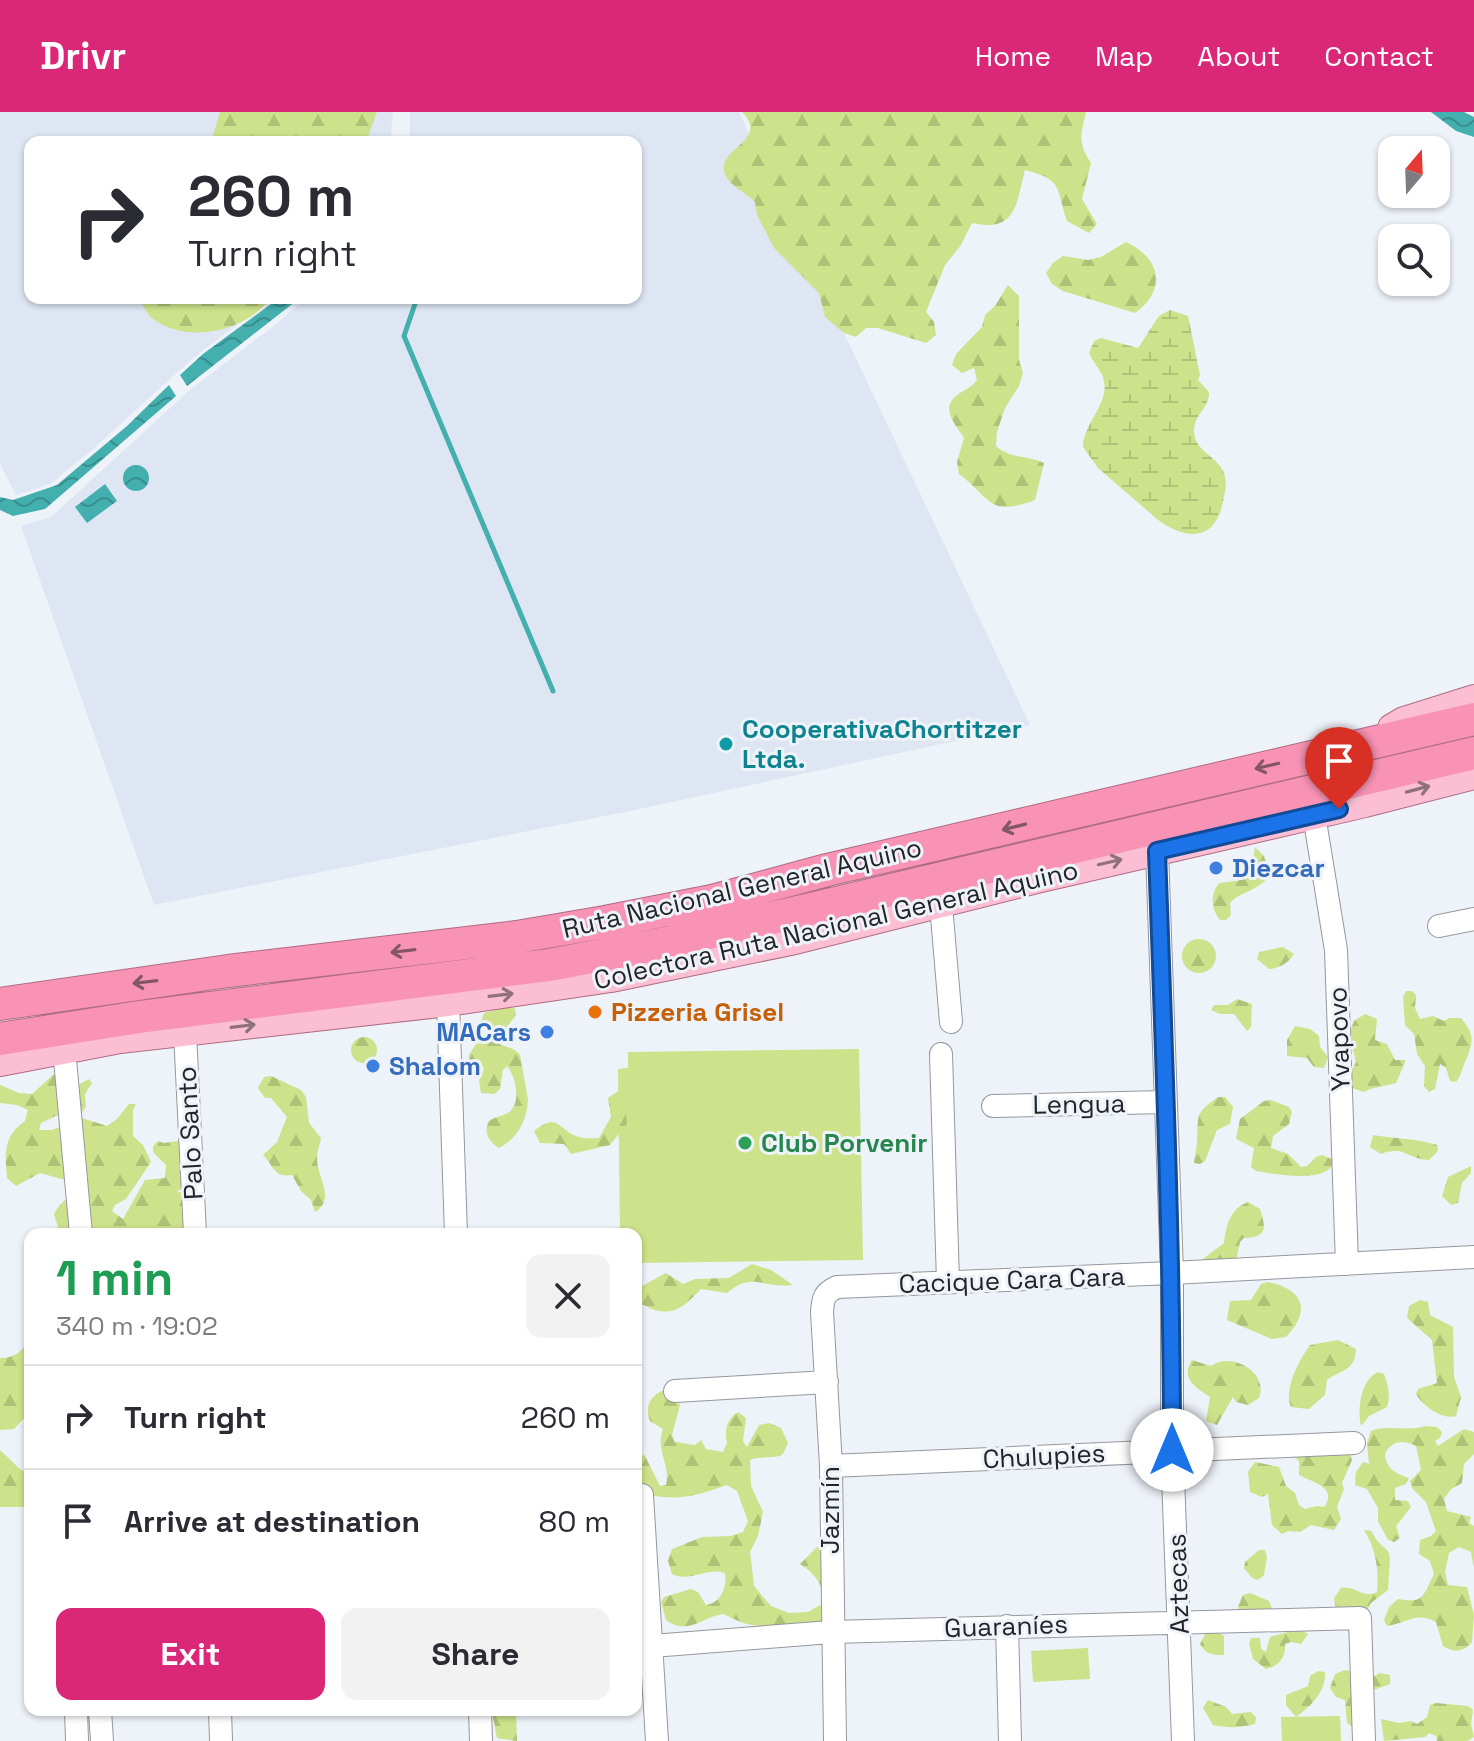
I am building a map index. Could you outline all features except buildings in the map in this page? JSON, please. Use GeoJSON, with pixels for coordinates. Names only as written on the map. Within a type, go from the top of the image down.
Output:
{"type":"FeatureCollection","features":[{"type":"Feature","properties":{"kind":"highway","name":"Ruta Nacional General Aquino"},"geometry":{"type":"LineString","coordinates":[[0,1004],[87,989],[517,937],[651,913],[1474,719]]}},
{"type":"Feature","properties":{"kind":"highway","name":"Ruta Nacional General Aquino"},"geometry":{"type":"LineString","coordinates":[[0,1039],[139,1017],[549,965],[757,923],[1471,760]]}},
{"type":"Feature","properties":{"kind":"main road"},"geometry":{"type":"LineString","coordinates":[[1370,742],[1404,721],[1474,699]]}},
{"type":"Feature","properties":{"kind":"main road","name":"Colectora Ruta Nacional General Aquino"},"geometry":{"type":"LineString","coordinates":[[0,1062],[120,1039],[448,1002],[611,978],[795,940],[1037,879],[1314,815],[1471,760]]}},
{"type":"Feature","properties":{"kind":"main road"},"geometry":{"type":"LineString","coordinates":[[757,923],[1037,879]]}},
{"type":"Feature","properties":{"kind":"main road"},"geometry":{"type":"LineString","coordinates":[[0,995],[87,989]]}},
{"type":"Feature","properties":{"kind":"street","name":"Yvapovo"},"geometry":{"type":"LineString","coordinates":[[1314,815],[1336,950],[1347,1264]]}},
{"type":"Feature","properties":{"kind":"street","name":"Aztecas"},"geometry":{"type":"LineString","coordinates":[[1157,851],[1172,1273],[1172,1450],[1183,1741]]}},
{"type":"Feature","properties":{"kind":"street"},"geometry":{"type":"LineString","coordinates":[[941,905],[951,1022]]}},
{"type":"Feature","properties":{"kind":"street"},"geometry":{"type":"LineString","coordinates":[[1439,926],[1474,919]]}},
{"type":"Feature","properties":{"kind":"street"},"geometry":{"type":"LineString","coordinates":[[448,1002],[456,1228]]}},
{"type":"Feature","properties":{"kind":"street","name":"Palo Santo"},"geometry":{"type":"LineString","coordinates":[[185,1033],[195,1228]]}},
{"type":"Feature","properties":{"kind":"street"},"geometry":{"type":"LineString","coordinates":[[64,1049],[80,1228]]}},
{"type":"Feature","properties":{"kind":"street"},"geometry":{"type":"LineString","coordinates":[[941,1054],[948,1282]]}},
{"type":"Feature","properties":{"kind":"street","name":"Lengua"},"geometry":{"type":"LineString","coordinates":[[993,1106],[1164,1102]]}},
{"type":"Feature","properties":{"kind":"street","name":"Cacique Cara Cara"},"geometry":{"type":"LineString","coordinates":[[837,1287],[1474,1257]]}},
{"type":"Feature","properties":{"kind":"street","name":"Jazmín"},"geometry":{"type":"LineString","coordinates":[[835,1741],[831,1632],[831,1466],[823,1299],[827,1291],[837,1287]]}},
{"type":"Feature","properties":{"kind":"street"},"geometry":{"type":"LineString","coordinates":[[675,1391],[827,1382]]}},
{"type":"Feature","properties":{"kind":"street","name":"Chulupies"},"geometry":{"type":"LineString","coordinates":[[831,1466],[1354,1443]]}},
{"type":"Feature","properties":{"kind":"street"},"geometry":{"type":"LineString","coordinates":[[642,1495],[657,1741]]}},
{"type":"Feature","properties":{"kind":"street","name":"Guaraníes"},"geometry":{"type":"LineString","coordinates":[[652,1646],[831,1632],[1360,1618],[1364,1741]]}},
{"type":"Feature","properties":{"kind":"street"},"geometry":{"type":"LineString","coordinates":[[1007,1626],[1010,1741]]}},
{"type":"Feature","properties":{"kind":"street"},"geometry":{"type":"LineString","coordinates":[[76,1716],[77,1741]]}},
{"type":"Feature","properties":{"kind":"street"},"geometry":{"type":"LineString","coordinates":[[100,1716],[102,1741]]}},
{"type":"Feature","properties":{"kind":"street"},"geometry":{"type":"LineString","coordinates":[[220,1716],[221,1741]]}},
{"type":"Feature","properties":{"kind":"street"},"geometry":{"type":"LineString","coordinates":[[480,1716],[481,1741]]}},
{"type":"Feature","properties":{"kind":"shaded area"},"geometry":{"type":"Polygon","coordinates":[[[0,112],[393,112],[392,136],[24,136],[24,304],[263,304],[192,359],[50,484],[16,495],[0,464],[0,112]]]}},
{"type":"Feature","properties":{"kind":"shaded area"},"geometry":{"type":"Polygon","coordinates":[[[410,112],[739,112],[1030,725],[630,811],[154,905],[21,526],[51,517],[191,389],[299,304],[642,304],[642,136],[410,136],[410,112]]]}},
{"type":"Feature","properties":{"kind":"green space"},"geometry":{"type":"Polygon","coordinates":[[[220,112],[377,112],[368,136],[213,136],[220,112]]]}},
{"type":"Feature","properties":{"kind":"green space"},"geometry":{"type":"Polygon","coordinates":[[[742,112],[1086,112],[1081,138],[1091,163],[1082,199],[1097,224],[1089,233],[1067,221],[1053,182],[1025,170],[1012,213],[998,224],[972,223],[961,245],[945,265],[926,312],[934,322],[936,335],[926,343],[878,328],[866,328],[856,337],[844,333],[825,317],[819,293],[774,248],[757,215],[755,202],[726,176],[724,163],[750,130],[742,112]]]}},
{"type":"Feature","properties":{"kind":"green space"},"geometry":{"type":"Polygon","coordinates":[[[1126,242],[1147,257],[1156,275],[1152,294],[1135,313],[1063,291],[1052,284],[1046,273],[1063,256],[1088,260],[1101,257],[1126,242]]]}},
{"type":"Feature","properties":{"kind":"green space"},"geometry":{"type":"Polygon","coordinates":[[[1008,285],[1019,296],[1019,360],[1023,373],[1005,408],[996,446],[1007,453],[1044,463],[1035,500],[1008,507],[992,503],[959,474],[957,462],[964,438],[951,417],[949,406],[956,396],[977,380],[974,368],[962,373],[952,365],[956,354],[982,327],[985,315],[995,306],[1008,285]]]}},
{"type":"Feature","properties":{"kind":"green space"},"geometry":{"type":"Polygon","coordinates":[[[142,304],[265,304],[247,319],[232,326],[198,333],[166,326],[150,316],[142,304]]]}},
{"type":"Feature","properties":{"kind":"green space"},"geometry":{"type":"Polygon","coordinates":[[[1170,310],[1188,316],[1200,375],[1198,380],[1209,392],[1207,403],[1194,426],[1195,439],[1220,466],[1226,480],[1216,522],[1200,533],[1180,532],[1157,519],[1098,468],[1083,447],[1105,389],[1103,377],[1089,353],[1094,341],[1101,338],[1138,348],[1159,316],[1170,310]]]}},
{"type":"Feature","properties":{"kind":"green space"},"geometry":{"type":"Polygon","coordinates":[[[1255,847],[1264,856],[1270,875],[1260,885],[1230,903],[1231,915],[1226,920],[1220,920],[1213,902],[1214,892],[1219,883],[1249,876],[1255,847]]]}},
{"type":"Feature","properties":{"kind":"green space"},"geometry":{"type":"Polygon","coordinates":[[[1199,939],[1211,944],[1216,956],[1211,968],[1199,973],[1187,968],[1182,956],[1187,944],[1199,939]]]}},
{"type":"Feature","properties":{"kind":"green space"},"geometry":{"type":"Polygon","coordinates":[[[1283,947],[1294,954],[1280,966],[1269,969],[1257,959],[1259,952],[1283,947]]]}},
{"type":"Feature","properties":{"kind":"green space"},"geometry":{"type":"Polygon","coordinates":[[[1406,991],[1416,995],[1415,1008],[1420,1019],[1433,1016],[1444,1021],[1461,1018],[1468,1029],[1472,1037],[1471,1046],[1456,1082],[1450,1081],[1446,1068],[1440,1064],[1435,1089],[1429,1092],[1424,1086],[1425,1066],[1417,1054],[1414,1034],[1405,1025],[1403,997],[1406,991]]]}},
{"type":"Feature","properties":{"kind":"green space"},"geometry":{"type":"Polygon","coordinates":[[[1237,999],[1252,1004],[1251,1027],[1247,1031],[1234,1014],[1211,1010],[1214,1005],[1228,1005],[1237,999]]]}},
{"type":"Feature","properties":{"kind":"green space"},"geometry":{"type":"Polygon","coordinates":[[[509,1006],[515,1009],[516,1015],[503,1032],[490,1032],[480,1024],[484,1013],[509,1006]]]}},
{"type":"Feature","properties":{"kind":"green space"},"geometry":{"type":"Polygon","coordinates":[[[1365,1014],[1377,1019],[1375,1040],[1387,1044],[1395,1060],[1406,1060],[1396,1083],[1364,1092],[1352,1088],[1350,1074],[1356,1062],[1349,1034],[1354,1021],[1365,1014]]]}},
{"type":"Feature","properties":{"kind":"green space"},"geometry":{"type":"Polygon","coordinates":[[[1295,1026],[1310,1029],[1319,1036],[1320,1047],[1328,1057],[1324,1068],[1314,1067],[1307,1058],[1287,1056],[1287,1040],[1295,1026]]]}},
{"type":"Feature","properties":{"kind":"green space"},"geometry":{"type":"Polygon","coordinates":[[[364,1037],[373,1041],[377,1050],[373,1059],[364,1063],[355,1059],[351,1050],[355,1041],[364,1037]]]}},
{"type":"Feature","properties":{"kind":"green space"},"geometry":{"type":"Polygon","coordinates":[[[489,1040],[520,1055],[528,1100],[520,1128],[511,1140],[499,1148],[488,1137],[488,1122],[511,1110],[516,1091],[507,1066],[503,1070],[500,1089],[494,1094],[481,1093],[479,1081],[484,1069],[481,1063],[469,1061],[469,1055],[476,1044],[489,1040]]]}},
{"type":"Feature","properties":{"kind":"green space","name":"Club Porvenir"},"geometry":{"type":"Polygon","coordinates":[[[859,1049],[863,1260],[642,1263],[642,1228],[620,1228],[618,1069],[628,1068],[628,1052],[859,1049]]]}},
{"type":"Feature","properties":{"kind":"green space"},"geometry":{"type":"Polygon","coordinates":[[[54,1074],[78,1085],[89,1079],[92,1083],[85,1094],[86,1107],[82,1112],[70,1109],[41,1123],[39,1130],[52,1130],[82,1118],[107,1126],[129,1104],[136,1104],[133,1110],[133,1136],[143,1145],[151,1162],[126,1199],[115,1205],[112,1211],[123,1219],[145,1180],[165,1178],[166,1165],[153,1152],[153,1146],[158,1141],[183,1140],[191,1187],[176,1191],[186,1194],[200,1228],[58,1228],[54,1214],[84,1179],[85,1163],[65,1180],[40,1173],[16,1186],[7,1178],[9,1139],[25,1121],[28,1110],[0,1103],[0,1085],[19,1093],[32,1094],[54,1074]]]}},
{"type":"Feature","properties":{"kind":"green space"},"geometry":{"type":"Polygon","coordinates":[[[271,1076],[301,1090],[306,1097],[309,1123],[321,1138],[317,1155],[325,1194],[315,1212],[311,1200],[301,1191],[292,1175],[278,1173],[263,1155],[277,1142],[287,1117],[258,1088],[264,1077],[271,1076]]]}},
{"type":"Feature","properties":{"kind":"green space"},"geometry":{"type":"Polygon","coordinates":[[[618,1091],[624,1093],[627,1124],[610,1145],[571,1154],[564,1144],[540,1143],[534,1131],[549,1123],[558,1124],[579,1137],[599,1138],[611,1117],[608,1098],[618,1091]]]}},
{"type":"Feature","properties":{"kind":"green space"},"geometry":{"type":"Polygon","coordinates":[[[1218,1097],[1225,1097],[1233,1107],[1230,1124],[1217,1130],[1205,1161],[1194,1163],[1199,1116],[1218,1097]]]}},
{"type":"Feature","properties":{"kind":"green space"},"geometry":{"type":"Polygon","coordinates":[[[1271,1100],[1289,1107],[1292,1112],[1289,1124],[1273,1136],[1271,1148],[1288,1154],[1301,1167],[1322,1155],[1334,1160],[1331,1168],[1323,1173],[1301,1176],[1256,1171],[1251,1167],[1254,1148],[1236,1139],[1240,1119],[1264,1101],[1271,1100]]]}},
{"type":"Feature","properties":{"kind":"green space"},"geometry":{"type":"Polygon","coordinates":[[[1373,1135],[1429,1143],[1437,1145],[1438,1151],[1429,1160],[1395,1151],[1381,1154],[1370,1147],[1373,1135]]]}},
{"type":"Feature","properties":{"kind":"green space"},"geometry":{"type":"Polygon","coordinates":[[[1471,1166],[1471,1173],[1462,1183],[1458,1203],[1451,1205],[1442,1196],[1448,1177],[1471,1166]]]}},
{"type":"Feature","properties":{"kind":"green space"},"geometry":{"type":"Polygon","coordinates":[[[1248,1202],[1260,1209],[1264,1226],[1261,1233],[1240,1242],[1236,1261],[1206,1264],[1203,1259],[1224,1243],[1233,1213],[1248,1202]]]}},
{"type":"Feature","properties":{"kind":"green space"},"geometry":{"type":"Polygon","coordinates":[[[752,1264],[771,1270],[793,1285],[751,1282],[727,1293],[701,1289],[681,1307],[670,1311],[655,1310],[642,1305],[642,1286],[666,1273],[683,1284],[695,1279],[729,1278],[752,1264]]]}},
{"type":"Feature","properties":{"kind":"green space"},"geometry":{"type":"Polygon","coordinates":[[[1268,1282],[1289,1290],[1300,1302],[1299,1318],[1286,1337],[1272,1339],[1227,1320],[1230,1301],[1251,1300],[1261,1284],[1268,1282]]]}},
{"type":"Feature","properties":{"kind":"green space"},"geometry":{"type":"Polygon","coordinates":[[[1420,1300],[1428,1302],[1430,1315],[1453,1327],[1454,1377],[1461,1397],[1456,1416],[1433,1411],[1416,1394],[1418,1389],[1437,1383],[1432,1340],[1407,1318],[1409,1306],[1420,1300]]]}},
{"type":"Feature","properties":{"kind":"green space"},"geometry":{"type":"Polygon","coordinates":[[[1338,1340],[1356,1349],[1353,1362],[1327,1380],[1325,1395],[1309,1409],[1291,1407],[1291,1383],[1310,1345],[1338,1340]]]}},
{"type":"Feature","properties":{"kind":"green space"},"geometry":{"type":"Polygon","coordinates":[[[24,1347],[24,1418],[14,1429],[0,1430],[0,1358],[18,1353],[24,1347]]]}},
{"type":"Feature","properties":{"kind":"green space"},"geometry":{"type":"Polygon","coordinates":[[[1192,1360],[1211,1366],[1229,1361],[1247,1367],[1259,1380],[1259,1398],[1248,1405],[1236,1402],[1233,1397],[1217,1425],[1206,1421],[1210,1397],[1188,1377],[1192,1360]]]}},
{"type":"Feature","properties":{"kind":"green space"},"geometry":{"type":"Polygon","coordinates":[[[1378,1372],[1384,1374],[1387,1382],[1387,1407],[1369,1416],[1361,1426],[1364,1388],[1378,1372]]]}},
{"type":"Feature","properties":{"kind":"green space"},"geometry":{"type":"Polygon","coordinates":[[[659,1392],[670,1392],[680,1405],[672,1435],[675,1442],[695,1445],[701,1440],[706,1449],[723,1452],[727,1443],[727,1426],[738,1412],[746,1418],[743,1441],[747,1447],[759,1425],[769,1423],[781,1428],[788,1443],[783,1454],[750,1460],[751,1486],[763,1512],[758,1536],[750,1552],[754,1586],[771,1606],[789,1613],[808,1612],[822,1604],[822,1591],[814,1576],[800,1564],[818,1546],[824,1548],[829,1625],[762,1626],[723,1614],[688,1626],[666,1620],[661,1602],[664,1597],[691,1589],[698,1592],[706,1605],[711,1604],[722,1594],[725,1584],[725,1573],[685,1577],[672,1574],[668,1561],[672,1549],[702,1537],[731,1536],[743,1532],[748,1521],[737,1491],[727,1485],[691,1496],[653,1496],[642,1513],[642,1455],[660,1486],[666,1485],[667,1470],[661,1444],[663,1429],[650,1421],[648,1411],[650,1402],[659,1392]]]}},
{"type":"Feature","properties":{"kind":"green space"},"geometry":{"type":"Polygon","coordinates":[[[1437,1427],[1442,1432],[1435,1441],[1438,1446],[1464,1429],[1474,1432],[1474,1454],[1464,1464],[1462,1483],[1451,1489],[1444,1499],[1447,1511],[1471,1517],[1469,1523],[1474,1526],[1474,1568],[1471,1552],[1459,1547],[1449,1553],[1445,1572],[1448,1585],[1467,1587],[1474,1615],[1472,1642],[1459,1650],[1443,1646],[1436,1622],[1429,1619],[1417,1618],[1387,1626],[1384,1620],[1389,1607],[1398,1599],[1413,1600],[1422,1596],[1434,1574],[1430,1561],[1419,1554],[1420,1540],[1436,1531],[1426,1502],[1412,1488],[1410,1481],[1421,1470],[1416,1446],[1398,1442],[1385,1454],[1396,1473],[1409,1478],[1406,1484],[1395,1488],[1395,1500],[1408,1501],[1411,1507],[1396,1526],[1400,1538],[1394,1542],[1388,1540],[1378,1521],[1378,1508],[1367,1489],[1355,1485],[1356,1472],[1363,1462],[1369,1464],[1367,1443],[1371,1431],[1437,1427]]]}},
{"type":"Feature","properties":{"kind":"green space"},"geometry":{"type":"Polygon","coordinates":[[[0,1450],[24,1471],[24,1507],[0,1507],[0,1450]]]}},
{"type":"Feature","properties":{"kind":"green space"},"geometry":{"type":"Polygon","coordinates":[[[1292,1450],[1350,1454],[1352,1460],[1342,1483],[1344,1489],[1337,1507],[1341,1519],[1334,1530],[1311,1525],[1300,1532],[1282,1534],[1272,1525],[1268,1494],[1262,1497],[1250,1492],[1248,1472],[1255,1462],[1279,1467],[1286,1486],[1295,1493],[1299,1505],[1305,1509],[1324,1507],[1328,1500],[1326,1490],[1299,1475],[1299,1461],[1292,1450]]]}},
{"type":"Feature","properties":{"kind":"green space"},"geometry":{"type":"Polygon","coordinates":[[[1364,1530],[1371,1531],[1388,1551],[1388,1590],[1371,1603],[1365,1613],[1336,1610],[1334,1598],[1341,1588],[1367,1594],[1377,1592],[1376,1560],[1364,1530]]]}},
{"type":"Feature","properties":{"kind":"green space"},"geometry":{"type":"Polygon","coordinates":[[[1259,1550],[1265,1550],[1267,1557],[1264,1575],[1258,1580],[1244,1568],[1245,1562],[1259,1550]]]}},
{"type":"Feature","properties":{"kind":"green space"},"geometry":{"type":"Polygon","coordinates":[[[1250,1593],[1269,1601],[1274,1613],[1240,1613],[1238,1607],[1243,1595],[1250,1593]]]}},
{"type":"Feature","properties":{"kind":"green space"},"geometry":{"type":"Polygon","coordinates":[[[1299,1629],[1308,1634],[1301,1644],[1285,1644],[1283,1657],[1275,1666],[1266,1669],[1253,1659],[1249,1643],[1251,1638],[1260,1638],[1261,1649],[1266,1652],[1270,1637],[1299,1629]]]}},
{"type":"Feature","properties":{"kind":"green space"},"geometry":{"type":"Polygon","coordinates":[[[1215,1630],[1224,1636],[1224,1655],[1210,1653],[1200,1644],[1206,1632],[1215,1630]]]}},
{"type":"Feature","properties":{"kind":"green space"},"geometry":{"type":"Polygon","coordinates":[[[1088,1648],[1090,1679],[1033,1682],[1031,1651],[1088,1648]]]}},
{"type":"Feature","properties":{"kind":"green space"},"geometry":{"type":"Polygon","coordinates":[[[1345,1670],[1368,1680],[1380,1673],[1390,1675],[1390,1684],[1367,1695],[1374,1702],[1372,1712],[1355,1729],[1347,1723],[1345,1700],[1336,1697],[1330,1688],[1335,1674],[1345,1670]]]}},
{"type":"Feature","properties":{"kind":"green space"},"geometry":{"type":"Polygon","coordinates":[[[1318,1671],[1325,1672],[1323,1686],[1312,1703],[1296,1717],[1286,1705],[1286,1695],[1308,1686],[1310,1676],[1318,1671]]]}},
{"type":"Feature","properties":{"kind":"green space"},"geometry":{"type":"Polygon","coordinates":[[[1208,1700],[1226,1707],[1232,1714],[1251,1712],[1256,1717],[1255,1724],[1234,1727],[1213,1725],[1203,1708],[1208,1700]]]}},
{"type":"Feature","properties":{"kind":"green space"},"geometry":{"type":"Polygon","coordinates":[[[1430,1705],[1468,1706],[1473,1710],[1471,1724],[1474,1737],[1467,1741],[1437,1741],[1436,1736],[1429,1733],[1425,1737],[1384,1741],[1381,1719],[1417,1724],[1427,1717],[1430,1705]]]}},
{"type":"Feature","properties":{"kind":"green space"},"geometry":{"type":"Polygon","coordinates":[[[516,1716],[517,1741],[497,1738],[493,1717],[516,1716]]]}},
{"type":"Feature","properties":{"kind":"green space"},"geometry":{"type":"Polygon","coordinates":[[[1340,1716],[1341,1741],[1282,1741],[1281,1717],[1340,1716]]]}},
{"type":"Feature","properties":{"kind":"water"},"geometry":{"type":"Polygon","coordinates":[[[1431,112],[1464,112],[1474,117],[1474,137],[1456,131],[1431,112]]]}},
{"type":"Feature","properties":{"kind":"water"},"geometry":{"type":"Polygon","coordinates":[[[271,304],[292,304],[187,386],[180,375],[271,304]]]}},
{"type":"Feature","properties":{"kind":"water"},"geometry":{"type":"Polygon","coordinates":[[[169,385],[176,396],[45,509],[13,516],[0,510],[0,497],[13,500],[57,485],[127,426],[169,385]]]}},
{"type":"Feature","properties":{"kind":"water"},"geometry":{"type":"Polygon","coordinates":[[[136,465],[146,468],[149,478],[146,488],[136,491],[126,488],[123,478],[126,468],[136,465]]]}},
{"type":"Feature","properties":{"kind":"water"},"geometry":{"type":"Polygon","coordinates":[[[105,484],[117,501],[87,523],[75,507],[105,484]]]}},
{"type":"Feature","properties":{"kind":"waterway"},"geometry":{"type":"LineString","coordinates":[[415,304],[404,336],[553,691]]}},
{"type":"Feature","properties":{"kind":"place","name":"CooperativaChortitzer Ltda."},"geometry":{"type":"Point","coordinates":[726,744]}},
{"type":"Feature","properties":{"kind":"place","name":"Diezcar"},"geometry":{"type":"Point","coordinates":[1216,868]}},
{"type":"Feature","properties":{"kind":"place","name":"Pizzeria Grisel"},"geometry":{"type":"Point","coordinates":[595,1012]}},
{"type":"Feature","properties":{"kind":"place","name":"MACars"},"geometry":{"type":"Point","coordinates":[547,1032]}},
{"type":"Feature","properties":{"kind":"place","name":"Shalom"},"geometry":{"type":"Point","coordinates":[373,1066]}},
{"type":"Feature","properties":{"kind":"place","name":"Club Porvenir"},"geometry":{"type":"Point","coordinates":[745,1143]}},
{"type":"Feature","properties":{"kind":"route"},"geometry":{"type":"LineString","coordinates":[[1172,1450],[1172,1273],[1157,851],[1339,809]]}}]}
